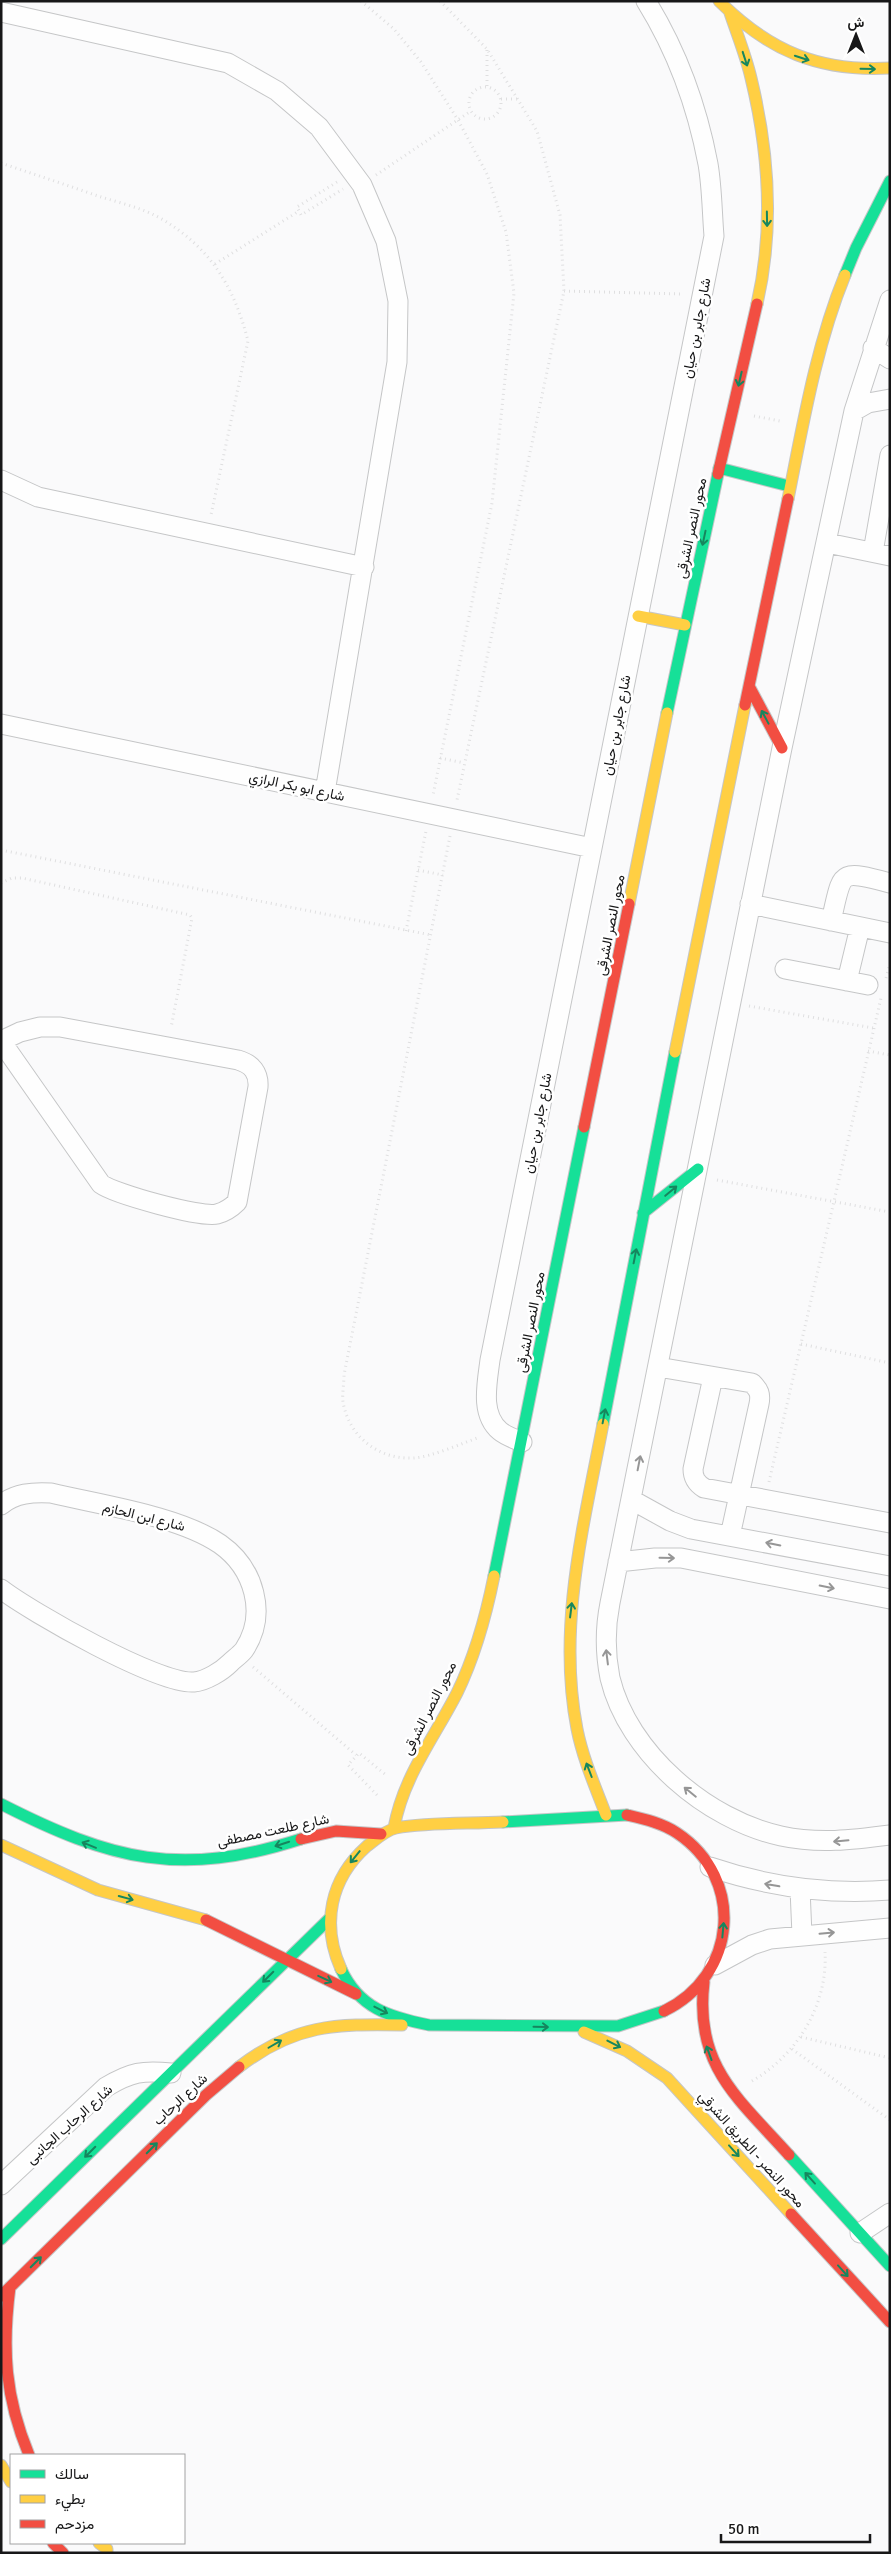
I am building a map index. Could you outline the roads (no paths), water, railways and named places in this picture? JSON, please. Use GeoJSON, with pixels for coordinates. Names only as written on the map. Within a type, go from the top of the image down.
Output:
{"type":"FeatureCollection","features":[{"type":"Feature","properties":{"kind":"street","name":"شارع جابر بن حيان"},"geometry":{"type":"LineString","coordinates":[[522,1442],[500,1431],[487,1411],[486,1387],[490,1360],[714,236],[708,165],[691,96],[664,30],[646,1]]}},
{"type":"Feature","properties":{"kind":"street"},"geometry":{"type":"LineString","coordinates":[[719,1],[749,30],[795,56],[846,69],[890,68]]}},
{"type":"Feature","properties":{"kind":"street"},"geometry":{"type":"LineString","coordinates":[[1,12],[228,63],[277,91],[318,127],[358,179],[386,241],[398,301],[397,362],[325,792]]}},
{"type":"Feature","properties":{"kind":"street","name":"محور النصر الشرقى"},"geometry":{"type":"LineString","coordinates":[[394,1828],[395,1812],[404,1790],[468,1668],[488,1606],[685,625],[760,291],[767,240],[766,154],[751,77],[730,13]]}},
{"type":"Feature","properties":{"kind":"street"},"geometry":{"type":"LineString","coordinates":[[606,1816],[583,1755],[570,1693],[568,1629],[576,1564],[643,1214],[802,426],[833,305],[856,248],[890,181]]}},
{"type":"Feature","properties":{"kind":"street"},"geometry":{"type":"LineString","coordinates":[[890,300],[854,411],[750,904],[632,1500],[606,1622],[607,1660],[611,1679],[625,1716],[663,1767],[679,1784],[711,1807],[760,1830],[789,1838],[839,1842],[890,1835]]}},
{"type":"Feature","properties":{"kind":"street"},"geometry":{"type":"LineString","coordinates":[[873,348],[890,359]]}},
{"type":"Feature","properties":{"kind":"street"},"geometry":{"type":"LineString","coordinates":[[854,411],[868,403],[890,399]]}},
{"type":"Feature","properties":{"kind":"street"},"geometry":{"type":"LineString","coordinates":[[827,543],[881,554],[890,455]]}},
{"type":"Feature","properties":{"kind":"street"},"geometry":{"type":"LineString","coordinates":[[719,468],[789,486]]}},
{"type":"Feature","properties":{"kind":"street"},"geometry":{"type":"LineString","coordinates":[[1,480],[38,497],[364,568]]}},
{"type":"Feature","properties":{"kind":"street"},"geometry":{"type":"LineString","coordinates":[[638,616],[685,625]]}},
{"type":"Feature","properties":{"kind":"street"},"geometry":{"type":"LineString","coordinates":[[749,686],[782,748]]}},
{"type":"Feature","properties":{"kind":"street","name":"شارع ابو بكر الرازي"},"geometry":{"type":"LineString","coordinates":[[1,724],[592,848]]}},
{"type":"Feature","properties":{"kind":"street"},"geometry":{"type":"LineString","coordinates":[[831,921],[840,883],[844,877],[851,875],[890,884]]}},
{"type":"Feature","properties":{"kind":"street"},"geometry":{"type":"LineString","coordinates":[[750,904],[890,934]]}},
{"type":"Feature","properties":{"kind":"street"},"geometry":{"type":"LineString","coordinates":[[847,981],[860,927]]}},
{"type":"Feature","properties":{"kind":"street"},"geometry":{"type":"LineString","coordinates":[[785,969],[879,986]]}},
{"type":"Feature","properties":{"kind":"street"},"geometry":{"type":"LineString","coordinates":[[60,1026],[246,1062],[252,1066],[258,1079],[237,1202],[228,1210],[218,1214],[206,1215],[109,1190],[101,1184],[1,1041],[20,1032],[40,1027],[60,1026]]}},
{"type":"Feature","properties":{"kind":"street"},"geometry":{"type":"LineString","coordinates":[[643,1214],[697,1172]]}},
{"type":"Feature","properties":{"kind":"street"},"geometry":{"type":"LineString","coordinates":[[658,1367],[752,1383],[758,1388],[760,1396],[730,1536]]}},
{"type":"Feature","properties":{"kind":"street"},"geometry":{"type":"LineString","coordinates":[[713,1377],[693,1477],[697,1484],[704,1488],[890,1523]]}},
{"type":"Feature","properties":{"kind":"street","name":"شارع ابن الحازم"},"geometry":{"type":"LineString","coordinates":[[1,1506],[17,1496],[34,1492],[51,1494],[188,1526],[221,1544],[247,1571],[255,1593],[255,1623],[244,1650],[239,1655],[222,1671],[194,1682],[155,1674],[120,1658],[1,1589]]}},
{"type":"Feature","properties":{"kind":"street"},"geometry":{"type":"LineString","coordinates":[[632,1500],[680,1525],[890,1566]]}},
{"type":"Feature","properties":{"kind":"street"},"geometry":{"type":"LineString","coordinates":[[618,1562],[655,1558],[681,1558],[890,1599]]}},
{"type":"Feature","properties":{"kind":"street","name":"شارع طلعت مصطفى"},"geometry":{"type":"LineString","coordinates":[[1,1804],[93,1847],[118,1855],[163,1861],[222,1858],[258,1852],[323,1832],[353,1830],[382,1834]]}},
{"type":"Feature","properties":{"kind":"street"},"geometry":{"type":"LineString","coordinates":[[1,1845],[98,1890],[211,1922],[243,1936],[285,1960],[356,1994],[374,2007],[400,2020],[429,2024],[568,2027],[618,2026],[642,2021],[665,2012],[686,1998],[704,1982],[715,1965],[722,1946],[724,1926],[723,1905],[718,1886],[710,1867],[698,1851],[683,1837],[666,1826],[647,1819],[627,1815],[394,1828],[360,1850],[344,1870],[333,1893],[329,1919],[331,1941],[337,1962],[356,1994]]}},
{"type":"Feature","properties":{"kind":"street"},"geometry":{"type":"LineString","coordinates":[[710,1867],[766,1884],[800,1889],[856,1892],[890,1890]]}},
{"type":"Feature","properties":{"kind":"street"},"geometry":{"type":"LineString","coordinates":[[800,1889],[802,1935]]}},
{"type":"Feature","properties":{"kind":"street","name":"شارع الرحاب"},"geometry":{"type":"LineString","coordinates":[[1,2239],[329,1919]]}},
{"type":"Feature","properties":{"kind":"street"},"geometry":{"type":"LineString","coordinates":[[715,1965],[752,1945],[770,1939],[890,1928]]}},
{"type":"Feature","properties":{"kind":"street","name":"محور النصر - الطريق الشرقي"},"geometry":{"type":"LineString","coordinates":[[704,1982],[701,2005],[702,2028],[707,2051],[717,2073],[830,2207],[860,2233],[890,2266]]}},
{"type":"Feature","properties":{"kind":"street","name":"شارع الرحاب"},"geometry":{"type":"LineString","coordinates":[[1,2296],[170,2124],[239,2066],[288,2036],[320,2028],[429,2024]]}},
{"type":"Feature","properties":{"kind":"street","name":"محور النصر - الطريق الشرقي"},"geometry":{"type":"LineString","coordinates":[[568,2027],[604,2038],[629,2051],[667,2078],[808,2226],[890,2322]]}},
{"type":"Feature","properties":{"kind":"street","name":"شارع الرحاب الجانبى"},"geometry":{"type":"LineString","coordinates":[[1,2185],[106,2087],[126,2075],[148,2070],[171,2073]]}},
{"type":"Feature","properties":{"kind":"street"},"geometry":{"type":"LineString","coordinates":[[145,2098],[156,2109]]}},
{"type":"Feature","properties":{"kind":"street"},"geometry":{"type":"LineString","coordinates":[[860,2233],[890,2214]]}},
{"type":"Feature","properties":{"kind":"street"},"geometry":{"type":"LineString","coordinates":[[10,2287],[2,2344],[4,2374],[9,2402],[29,2454]]}},
{"type":"Feature","properties":{"kind":"street"},"geometry":{"type":"LineString","coordinates":[[1,2465],[10,2480]]}},
{"type":"Feature","properties":{"kind":"street"},"geometry":{"type":"LineString","coordinates":[[53,2544],[62,2553]]}}]}
